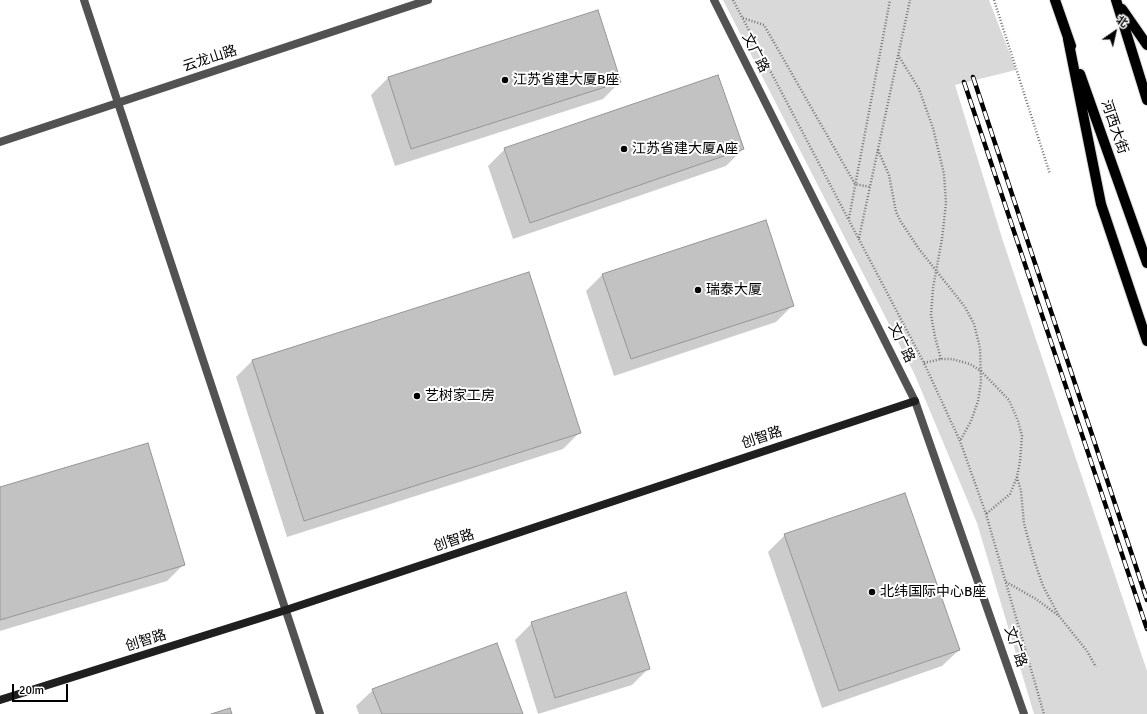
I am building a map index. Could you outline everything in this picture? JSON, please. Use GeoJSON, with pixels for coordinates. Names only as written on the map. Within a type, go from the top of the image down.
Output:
{"type":"FeatureCollection","features":[{"type":"Feature","properties":{"kind":"main road","name":"河西大街"},"geometry":{"type":"LineString","coordinates":[[1055,0],[1147,263]]}},
{"type":"Feature","properties":{"kind":"main road"},"geometry":{"type":"LineString","coordinates":[[1116,0],[1147,45]]}},
{"type":"Feature","properties":{"kind":"main road"},"geometry":{"type":"LineString","coordinates":[[1116,0],[1147,100]]}},
{"type":"Feature","properties":{"kind":"main road"},"geometry":{"type":"LineString","coordinates":[[1068,39],[1101,204],[1147,341]]}},
{"type":"Feature","properties":{"kind":"street"},"geometry":{"type":"LineString","coordinates":[[84,0],[320,714]]}},
{"type":"Feature","properties":{"kind":"street","name":"云龙山路"},"geometry":{"type":"LineString","coordinates":[[0,142],[428,0]]}},
{"type":"Feature","properties":{"kind":"street","name":"文广路"},"geometry":{"type":"LineString","coordinates":[[714,0],[915,401],[1024,714]]}},
{"type":"Feature","properties":{"kind":"street","name":"创智路"},"geometry":{"type":"LineString","coordinates":[[0,700],[286,610],[915,401]]}},
{"type":"Feature","properties":{"kind":"path"},"geometry":{"type":"LineString","coordinates":[[849,219],[890,0]]}},
{"type":"Feature","properties":{"kind":"path"},"geometry":{"type":"LineString","coordinates":[[859,239],[910,0]]}},
{"type":"Feature","properties":{"kind":"path"},"geometry":{"type":"LineString","coordinates":[[994,0],[1050,174]]}},
{"type":"Feature","properties":{"kind":"path"},"geometry":{"type":"LineString","coordinates":[[743,18],[764,25],[855,184],[870,187]]}},
{"type":"Feature","properties":{"kind":"path"},"geometry":{"type":"LineString","coordinates":[[898,55],[919,89],[933,128],[944,174],[946,204],[931,315],[941,359]]}},
{"type":"Feature","properties":{"kind":"path"},"geometry":{"type":"LineString","coordinates":[[878,150],[890,175],[896,212],[900,222],[918,249],[965,306],[974,324],[980,348],[981,371],[978,401],[971,421],[960,441]]}},
{"type":"Feature","properties":{"kind":"path"},"geometry":{"type":"LineString","coordinates":[[924,363],[941,359],[952,359],[970,364],[981,371],[1009,400],[1018,421],[1022,436],[1017,477],[1010,494],[986,514]]}},
{"type":"Feature","properties":{"kind":"path"},"geometry":{"type":"LineString","coordinates":[[1017,477],[1021,491],[1024,524],[1043,586],[1059,616],[1087,651],[1096,667]]}},
{"type":"Feature","properties":{"kind":"path"},"geometry":{"type":"LineString","coordinates":[[1006,581],[1036,599],[1059,616]]}},
{"type":"Feature","properties":{"kind":"shaded area"},"geometry":{"type":"Polygon","coordinates":[[[723,0],[989,0],[1016,70],[955,85],[1002,238],[1147,671],[1147,714],[1034,714],[977,523],[914,373],[723,0]]]}},
{"type":"Feature","properties":{"kind":"building","name":"江苏省建大厦B座"},"geometry":{"type":"Polygon","coordinates":[[[598,10],[621,82],[411,149],[388,77],[598,10]]]}},
{"type":"Feature","properties":{"kind":"building","name":"江苏省建大厦A座"},"geometry":{"type":"Polygon","coordinates":[[[718,75],[744,149],[530,223],[504,148],[718,75]]]}},
{"type":"Feature","properties":{"kind":"building","name":"瑞泰大厦"},"geometry":{"type":"Polygon","coordinates":[[[766,220],[794,306],[631,359],[602,274],[766,220]]]}},
{"type":"Feature","properties":{"kind":"building","name":"艺树家工房"},"geometry":{"type":"Polygon","coordinates":[[[529,272],[581,433],[304,521],[252,360],[529,272]]]}},
{"type":"Feature","properties":{"kind":"building"},"geometry":{"type":"Polygon","coordinates":[[[148,443],[185,565],[0,620],[0,487],[148,443]]]}},
{"type":"Feature","properties":{"kind":"building","name":"北纬国际中心B座"},"geometry":{"type":"Polygon","coordinates":[[[905,493],[960,650],[839,691],[784,534],[905,493]]]}},
{"type":"Feature","properties":{"kind":"building"},"geometry":{"type":"Polygon","coordinates":[[[626,592],[650,669],[555,698],[531,622],[626,592]]]}},
{"type":"Feature","properties":{"kind":"building"},"geometry":{"type":"Polygon","coordinates":[[[497,643],[523,714],[382,714],[372,689],[497,643]]]}},
{"type":"Feature","properties":{"kind":"building"},"geometry":{"type":"Polygon","coordinates":[[[230,708],[232,714],[211,714],[230,708]]]}},
{"type":"Feature","properties":{"kind":"railway"},"geometry":{"type":"LineString","coordinates":[[973,77],[1147,600]]}},
{"type":"Feature","properties":{"kind":"railway"},"geometry":{"type":"LineString","coordinates":[[964,82],[1147,629]]}},
{"type":"Feature","properties":{"kind":"place","name":"江苏省建大厦B座"},"geometry":{"type":"Point","coordinates":[505,80]}},
{"type":"Feature","properties":{"kind":"place","name":"江苏省建大厦A座"},"geometry":{"type":"Point","coordinates":[624,149]}},
{"type":"Feature","properties":{"kind":"place","name":"瑞泰大厦"},"geometry":{"type":"Point","coordinates":[698,290]}},
{"type":"Feature","properties":{"kind":"place","name":"艺树家工房"},"geometry":{"type":"Point","coordinates":[417,396]}},
{"type":"Feature","properties":{"kind":"place","name":"北纬国际中心B座"},"geometry":{"type":"Point","coordinates":[872,592]}}]}
